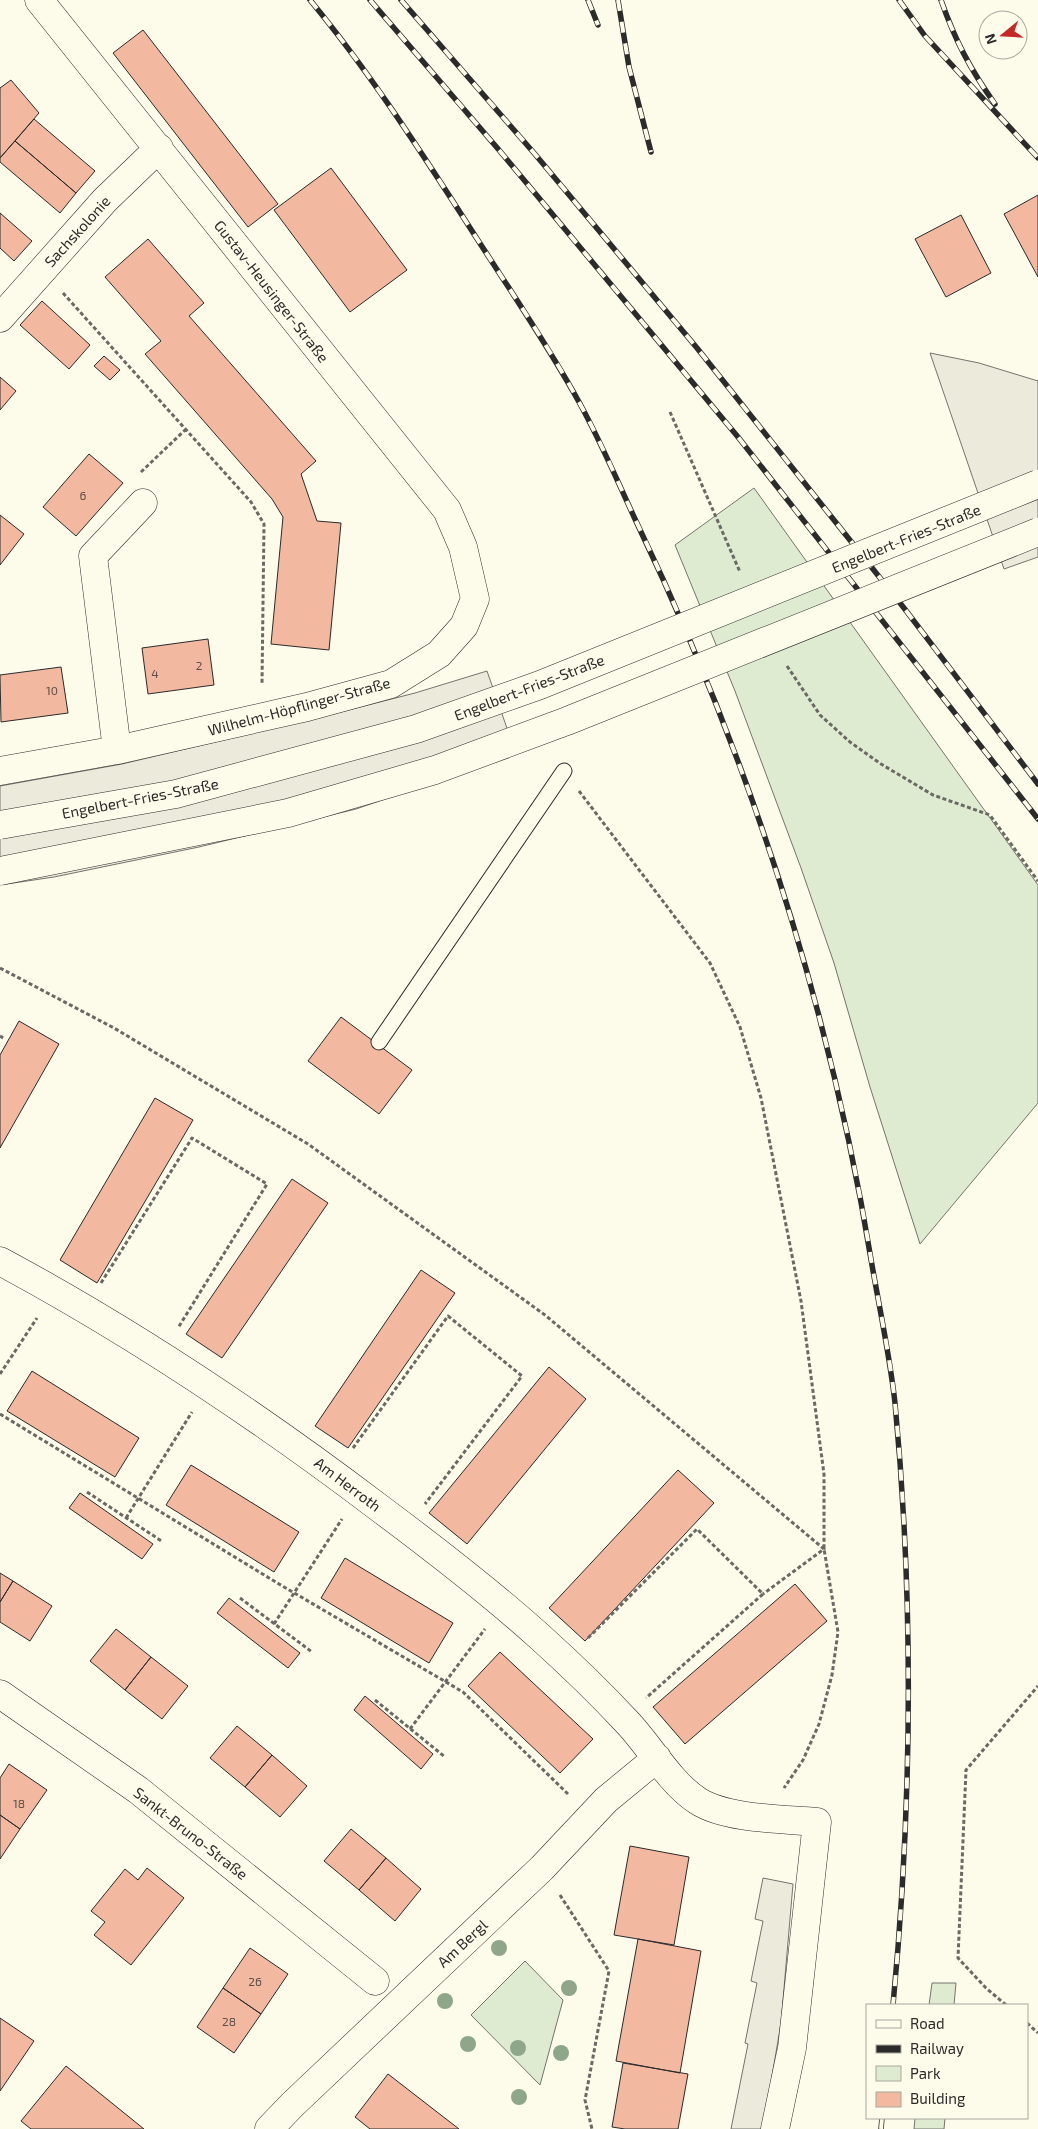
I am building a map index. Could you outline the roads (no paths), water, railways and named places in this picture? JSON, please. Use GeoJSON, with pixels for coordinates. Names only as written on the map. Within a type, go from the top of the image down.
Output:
{"type":"FeatureCollection","features":[{"type":"Feature","properties":{"kind":"street","name":"Gustav-Heusinger-Straße"},"geometry":{"type":"LineString","coordinates":[[38,0],[159,148],[447,510],[463,547],[475,599]]}},
{"type":"Feature","properties":{"kind":"street","name":"Sachskolonie"},"geometry":{"type":"LineString","coordinates":[[0,318],[105,200],[159,148]]}},
{"type":"Feature","properties":{"kind":"street","name":"Engelbert-Fries-Straße"},"geometry":{"type":"LineString","coordinates":[[0,825],[176,794],[416,729],[550,681],[1038,484]]}},
{"type":"Feature","properties":{"kind":"street"},"geometry":{"type":"LineString","coordinates":[[117,750],[93,556],[143,503]]}},
{"type":"Feature","properties":{"kind":"street"},"geometry":{"type":"LineString","coordinates":[[0,871],[288,813],[435,770],[567,721],[1038,532]]}},
{"type":"Feature","properties":{"kind":"street","name":"Wilhelm-Höpflinger-Straße"},"geometry":{"type":"LineString","coordinates":[[0,770],[117,750],[262,717],[391,684],[439,654],[464,626],[475,599]]}},
{"type":"Feature","properties":{"kind":"street","name":"Am Herroth"},"geometry":{"type":"LineString","coordinates":[[0,1261],[55,1291],[208,1386],[334,1474],[406,1528],[541,1638],[624,1719],[683,1789],[697,1801],[716,1810],[739,1815],[817,1822],[792,2048],[775,2129]]}},
{"type":"Feature","properties":{"kind":"street","name":"Sankt-Bruno-Straße"},"geometry":{"type":"LineString","coordinates":[[0,1694],[138,1790],[375,1981]]}},
{"type":"Feature","properties":{"kind":"street","name":"Am Bergl"},"geometry":{"type":"LineString","coordinates":[[269,2129],[306,2091],[542,1868],[606,1800],[656,1758]]}},
{"type":"Feature","properties":{"kind":"lane"},"geometry":{"type":"LineString","coordinates":[[380,1042],[564,770]]}},
{"type":"Feature","properties":{"kind":"railway"},"geometry":{"type":"LineString","coordinates":[[310,0],[391,107],[538,333],[587,416],[676,608],[714,699],[749,790],[780,883],[808,977],[833,1072],[854,1168],[888,1351],[895,1403],[905,1553],[908,1704],[904,1855],[893,2004]]}},
{"type":"Feature","properties":{"kind":"railway"},"geometry":{"type":"LineString","coordinates":[[370,0],[499,150],[738,437],[1038,819]]}},
{"type":"Feature","properties":{"kind":"railway"},"geometry":{"type":"LineString","coordinates":[[401,0],[534,153],[697,348],[904,608],[1038,784]]}},
{"type":"Feature","properties":{"kind":"railway"},"geometry":{"type":"LineString","coordinates":[[588,0],[598,25]]}},
{"type":"Feature","properties":{"kind":"railway"},"geometry":{"type":"LineString","coordinates":[[618,0],[629,67],[651,152]]}},
{"type":"Feature","properties":{"kind":"railway"},"geometry":{"type":"LineString","coordinates":[[899,0],[925,36],[1038,158]]}},
{"type":"Feature","properties":{"kind":"railway"},"geometry":{"type":"LineString","coordinates":[[941,0],[964,54],[995,104]]}},
{"type":"Feature","properties":{"kind":"railway"},"geometry":{"type":"LineString","coordinates":[[881,2129],[882,2119]]}}]}
